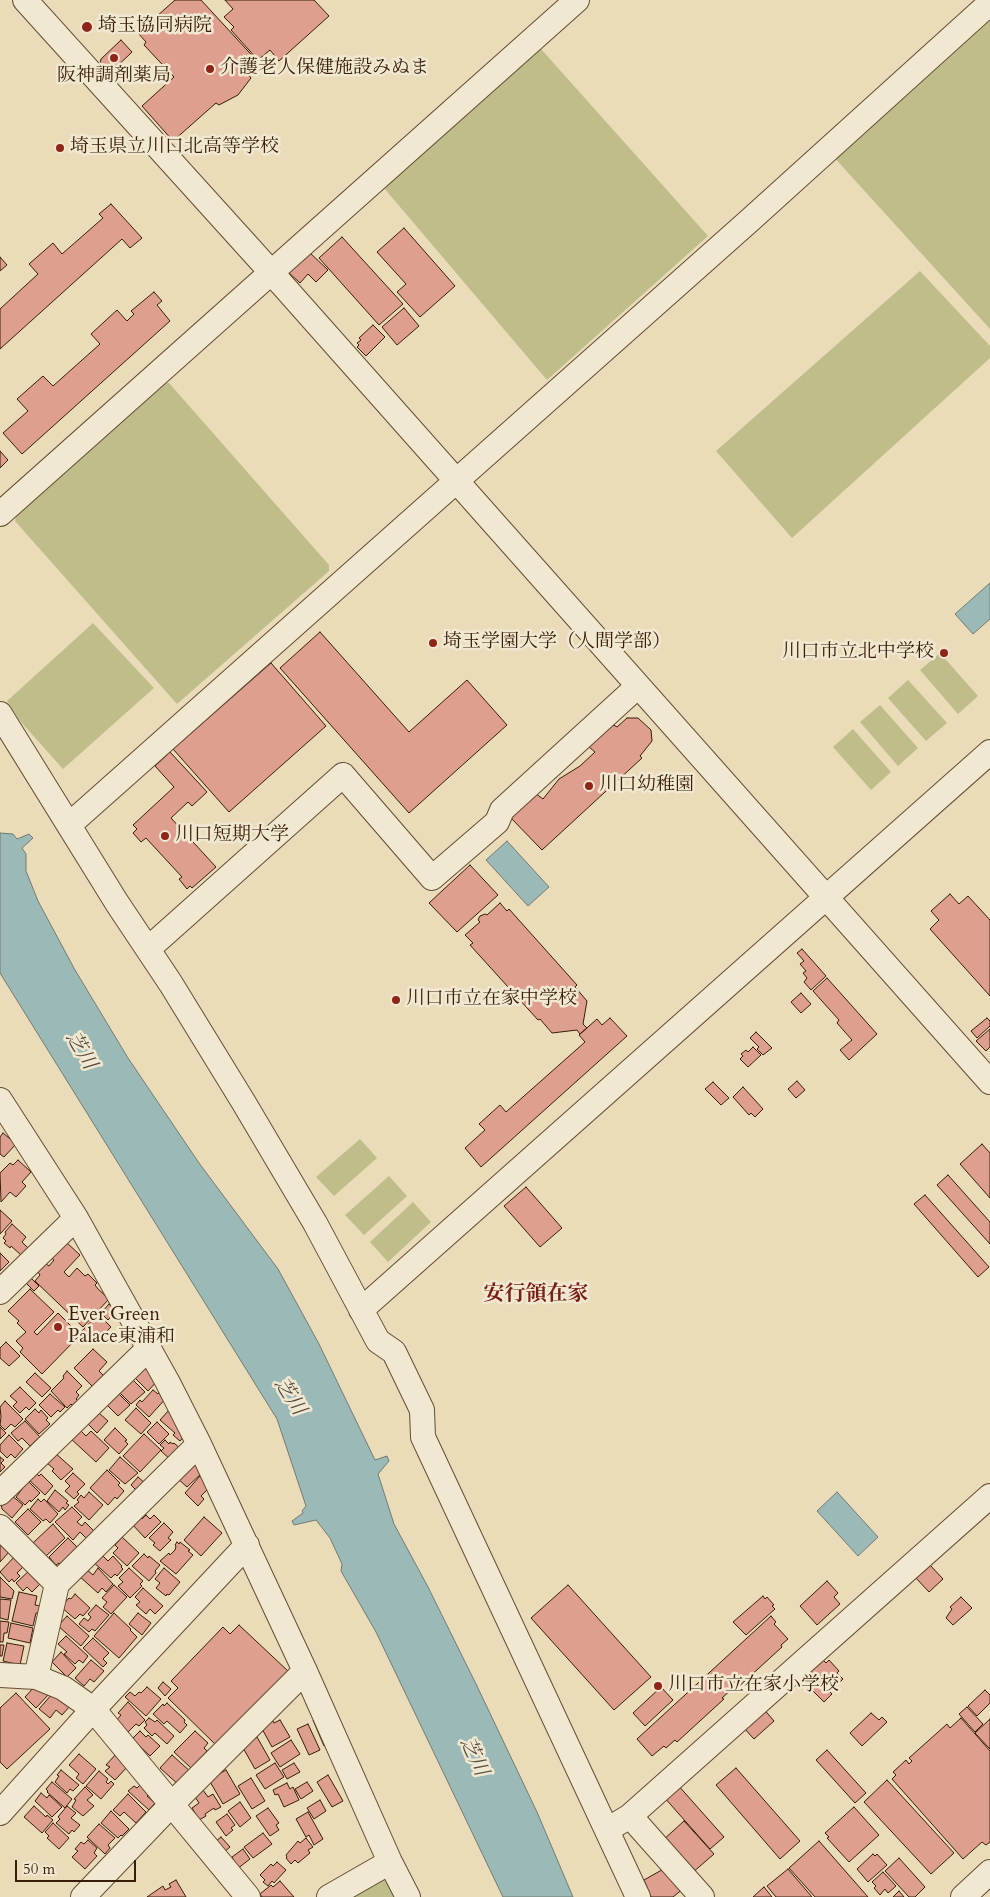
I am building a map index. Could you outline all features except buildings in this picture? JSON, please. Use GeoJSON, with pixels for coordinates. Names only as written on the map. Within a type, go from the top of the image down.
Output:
{"type":"FeatureCollection","features":[{"type":"Feature","properties":{"kind":"street"},"geometry":{"type":"LineString","coordinates":[[24,0],[271,272],[990,1082]]}},
{"type":"Feature","properties":{"kind":"street"},"geometry":{"type":"LineString","coordinates":[[0,514],[577,0]]}},
{"type":"Feature","properties":{"kind":"street"},"geometry":{"type":"LineString","coordinates":[[69,826],[742,228],[990,3]]}},
{"type":"Feature","properties":{"kind":"street"},"geometry":{"type":"LineString","coordinates":[[148,949],[343,776],[432,878],[497,822],[502,810],[638,686]]}},
{"type":"Feature","properties":{"kind":"street"},"geometry":{"type":"LineString","coordinates":[[0,714],[244,1103],[315,1222],[378,1341],[394,1352],[422,1410],[423,1437],[638,1897]]}},
{"type":"Feature","properties":{"kind":"street"},"geometry":{"type":"LineString","coordinates":[[361,1310],[990,752]]}},
{"type":"Feature","properties":{"kind":"street"},"geometry":{"type":"LineString","coordinates":[[0,1100],[76,1218],[200,1444],[305,1671],[390,1862],[408,1897]]}},
{"type":"Feature","properties":{"kind":"street"},"geometry":{"type":"LineString","coordinates":[[0,1292],[76,1218]]}},
{"type":"Feature","properties":{"kind":"street"},"geometry":{"type":"LineString","coordinates":[[0,1494],[149,1348]]}},
{"type":"Feature","properties":{"kind":"street"},"geometry":{"type":"LineString","coordinates":[[36,1677],[57,1584],[200,1444]]}},
{"type":"Feature","properties":{"kind":"street"},"geometry":{"type":"LineString","coordinates":[[607,1830],[630,1816],[990,1496]]}},
{"type":"Feature","properties":{"kind":"street"},"geometry":{"type":"LineString","coordinates":[[0,1527],[57,1584]]}},
{"type":"Feature","properties":{"kind":"street"},"geometry":{"type":"LineString","coordinates":[[0,1813],[93,1709],[246,1545]]}},
{"type":"Feature","properties":{"kind":"street"},"geometry":{"type":"LineString","coordinates":[[83,1897],[171,1805],[305,1671]]}},
{"type":"Feature","properties":{"kind":"street"},"geometry":{"type":"LineString","coordinates":[[0,1675],[36,1677],[63,1688],[93,1709],[248,1897]]}},
{"type":"Feature","properties":{"kind":"street"},"geometry":{"type":"LineString","coordinates":[[630,1816],[702,1897]]}},
{"type":"Feature","properties":{"kind":"street"},"geometry":{"type":"LineString","coordinates":[[329,1897],[390,1862]]}},
{"type":"Feature","properties":{"kind":"street"},"geometry":{"type":"LineString","coordinates":[[963,1897],[990,1872]]}},
{"type":"Feature","properties":{"kind":"shaded area"},"geometry":{"type":"Polygon","coordinates":[[[990,14],[990,329],[831,154],[990,14]]]}},
{"type":"Feature","properties":{"kind":"shaded area"},"geometry":{"type":"Polygon","coordinates":[[[541,49],[708,236],[547,380],[384,188],[541,49]]]}},
{"type":"Feature","properties":{"kind":"shaded area"},"geometry":{"type":"Polygon","coordinates":[[[920,271],[990,346],[990,358],[792,538],[716,451],[920,271]]]}},
{"type":"Feature","properties":{"kind":"shaded area"},"geometry":{"type":"Polygon","coordinates":[[[163,383],[169,383],[329,565],[329,571],[177,704],[15,521],[17,512],[163,383]]]}},
{"type":"Feature","properties":{"kind":"shaded area"},"geometry":{"type":"Polygon","coordinates":[[[93,623],[154,688],[63,769],[20,721],[7,701],[93,623]]]}},
{"type":"Feature","properties":{"kind":"shaded area"},"geometry":{"type":"Polygon","coordinates":[[[940,653],[978,696],[958,714],[920,670],[940,653]]]}},
{"type":"Feature","properties":{"kind":"shaded area"},"geometry":{"type":"Polygon","coordinates":[[[908,680],[947,723],[926,741],[888,698],[908,680]]]}},
{"type":"Feature","properties":{"kind":"shaded area"},"geometry":{"type":"Polygon","coordinates":[[[880,705],[918,748],[898,766],[860,722],[880,705]]]}},
{"type":"Feature","properties":{"kind":"shaded area"},"geometry":{"type":"Polygon","coordinates":[[[853,729],[891,772],[871,790],[833,747],[853,729]]]}},
{"type":"Feature","properties":{"kind":"shaded area"},"geometry":{"type":"Polygon","coordinates":[[[360,1139],[377,1158],[334,1196],[316,1177],[360,1139]]]}},
{"type":"Feature","properties":{"kind":"shaded area"},"geometry":{"type":"Polygon","coordinates":[[[389,1176],[407,1196],[364,1235],[345,1215],[389,1176]]]}},
{"type":"Feature","properties":{"kind":"shaded area"},"geometry":{"type":"Polygon","coordinates":[[[413,1202],[431,1222],[388,1262],[370,1242],[413,1202]]]}},
{"type":"Feature","properties":{"kind":"shaded area"},"geometry":{"type":"Polygon","coordinates":[[[383,1875],[401,1897],[345,1897],[383,1875]]]}},
{"type":"Feature","properties":{"kind":"water"},"geometry":{"type":"Polygon","coordinates":[[[990,583],[990,619],[973,634],[955,614],[990,583]]]}},
{"type":"Feature","properties":{"kind":"water","name":"芝川"},"geometry":{"type":"Polygon","coordinates":[[[0,833],[13,834],[17,839],[29,834],[33,838],[22,848],[26,854],[26,871],[38,901],[75,970],[128,1058],[199,1163],[278,1269],[319,1344],[375,1460],[387,1456],[389,1461],[378,1474],[394,1524],[428,1587],[476,1684],[537,1812],[573,1897],[503,1897],[376,1632],[341,1571],[342,1564],[330,1538],[316,1520],[294,1525],[292,1521],[303,1513],[302,1511],[306,1506],[277,1419],[0,973],[0,833]]]}},
{"type":"Feature","properties":{"kind":"water"},"geometry":{"type":"Polygon","coordinates":[[[507,841],[549,887],[528,906],[486,860],[507,841]]]}},
{"type":"Feature","properties":{"kind":"water"},"geometry":{"type":"Polygon","coordinates":[[[837,1492],[878,1537],[858,1556],[817,1511],[837,1492]]]}},
{"type":"Feature","properties":{"kind":"place","name":"埼玉協同病院"},"geometry":{"type":"Point","coordinates":[87,27]}},
{"type":"Feature","properties":{"kind":"place","name":"阪神調剤薬局"},"geometry":{"type":"Point","coordinates":[114,58]}},
{"type":"Feature","properties":{"kind":"place","name":"介護老人保健施設みぬま"},"geometry":{"type":"Point","coordinates":[210,69]}},
{"type":"Feature","properties":{"kind":"place","name":"埼玉県立川口北高等学校"},"geometry":{"type":"Point","coordinates":[60,148]}},
{"type":"Feature","properties":{"kind":"place","name":"埼玉学園大学（人間学部）"},"geometry":{"type":"Point","coordinates":[433,643]}},
{"type":"Feature","properties":{"kind":"place","name":"川口市立北中学校"},"geometry":{"type":"Point","coordinates":[944,653]}},
{"type":"Feature","properties":{"kind":"place","name":"川口幼稚園"},"geometry":{"type":"Point","coordinates":[589,786]}},
{"type":"Feature","properties":{"kind":"place","name":"川口短期大学"},"geometry":{"type":"Point","coordinates":[165,836]}},
{"type":"Feature","properties":{"kind":"place","name":"川口市立在家中学校"},"geometry":{"type":"Point","coordinates":[396,1000]}},
{"type":"Feature","properties":{"kind":"place","name":"Ever Green Palace東浦和"},"geometry":{"type":"Point","coordinates":[58,1327]}},
{"type":"Feature","properties":{"kind":"place","name":"川口市立在家小学校"},"geometry":{"type":"Point","coordinates":[658,1686]}},
{"type":"Feature","properties":{"kind":"district","name":"安行領在家"},"geometry":{"type":"Point","coordinates":[536,1295]}}]}
